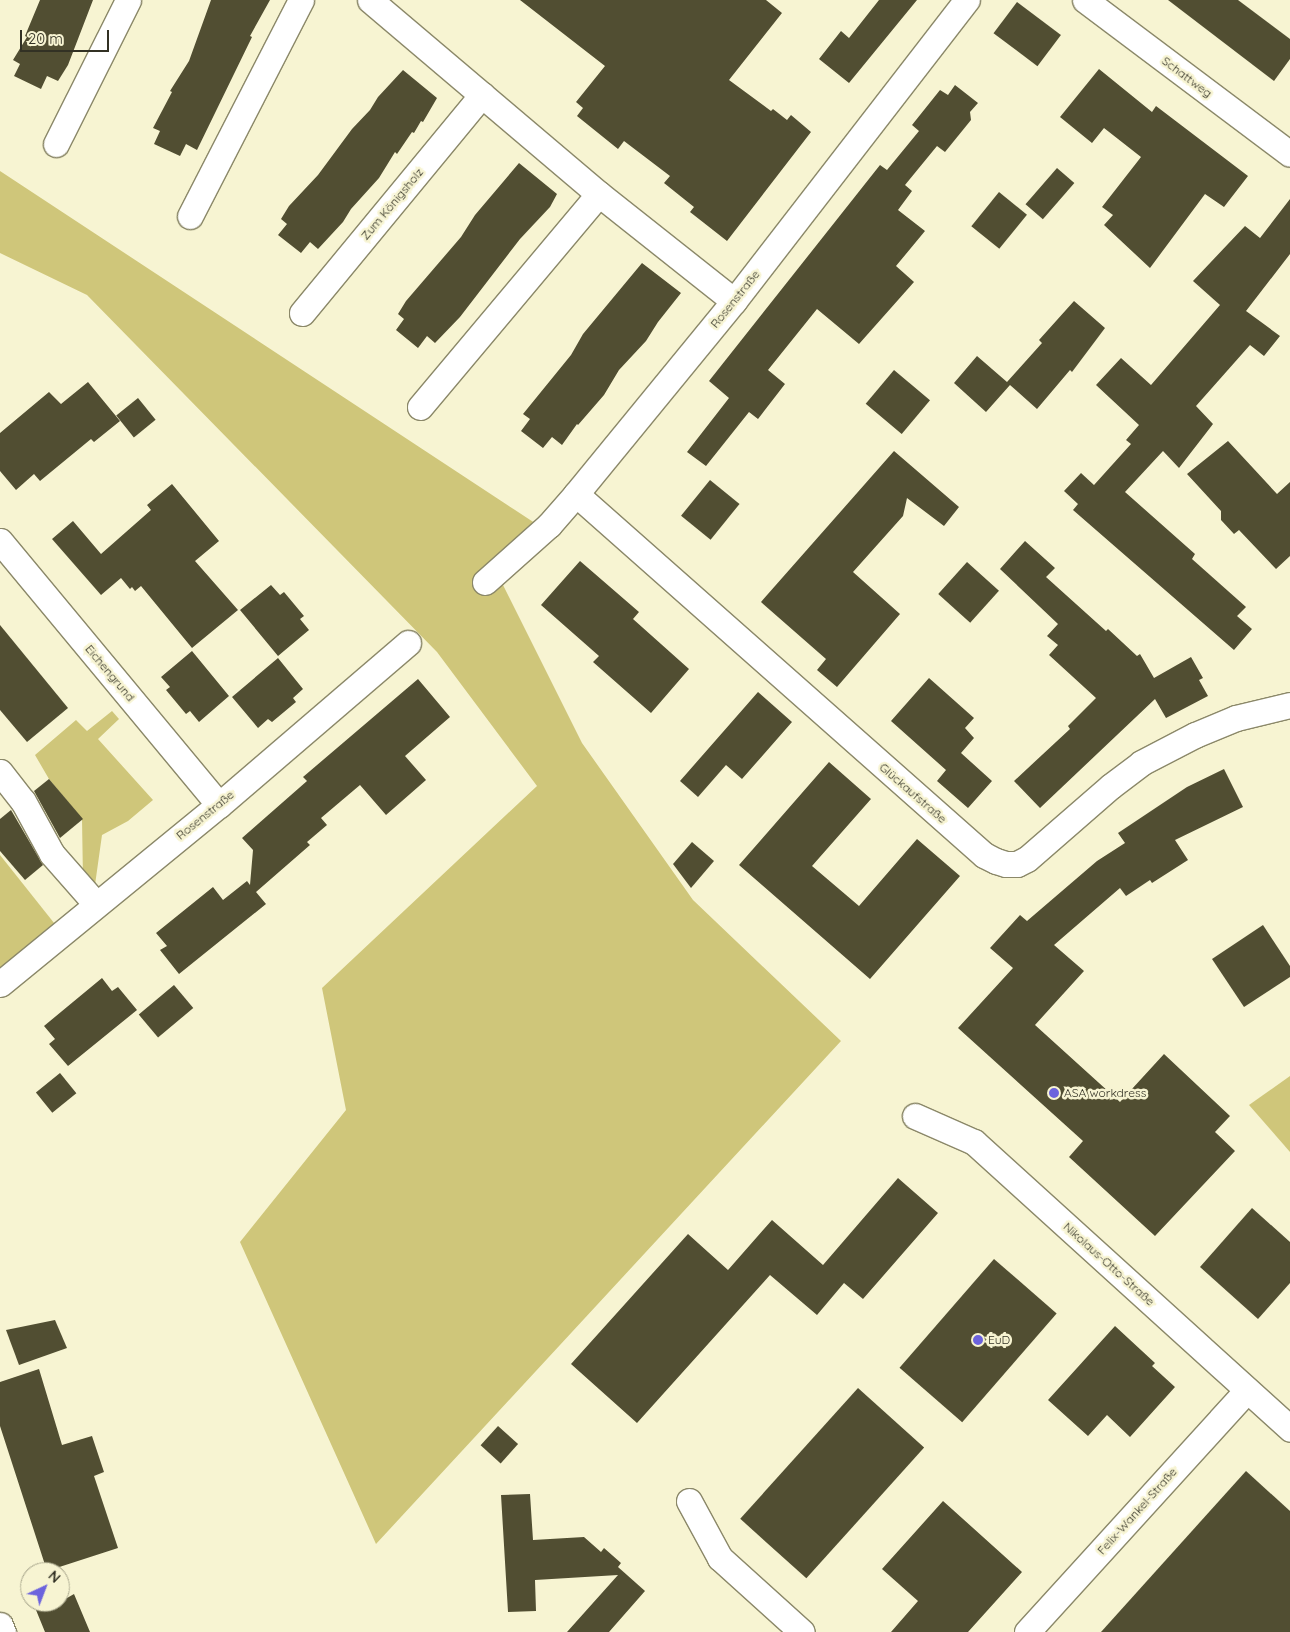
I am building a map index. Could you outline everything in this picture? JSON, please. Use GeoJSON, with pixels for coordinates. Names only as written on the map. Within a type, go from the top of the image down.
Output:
{"type":"FeatureCollection","features":[{"type":"Feature","properties":{"kind":"street"},"geometry":{"type":"LineString","coordinates":[[56,144],[128,0]]}},
{"type":"Feature","properties":{"kind":"street"},"geometry":{"type":"LineString","coordinates":[[190,216],[301,0]]}},
{"type":"Feature","properties":{"kind":"street"},"geometry":{"type":"LineString","coordinates":[[370,0],[599,194],[734,301]]}},
{"type":"Feature","properties":{"kind":"street","name":"Rosenstraße"},"geometry":{"type":"LineString","coordinates":[[485,582],[549,525],[576,494],[734,301],[967,0]]}},
{"type":"Feature","properties":{"kind":"street","name":"Schattweg"},"geometry":{"type":"LineString","coordinates":[[1085,0],[1290,154]]}},
{"type":"Feature","properties":{"kind":"street","name":"Zum Königsholz"},"geometry":{"type":"LineString","coordinates":[[302,313],[482,95]]}},
{"type":"Feature","properties":{"kind":"street"},"geometry":{"type":"LineString","coordinates":[[420,407],[599,194]]}},
{"type":"Feature","properties":{"kind":"street","name":"Glückaufstraße"},"geometry":{"type":"LineString","coordinates":[[576,494],[984,855],[1006,864],[1022,862],[1040,851],[1111,786],[1141,763],[1195,735],[1236,718],[1290,705]]}},
{"type":"Feature","properties":{"kind":"street","name":"Eichengrund"},"geometry":{"type":"LineString","coordinates":[[0,541],[219,805]]}},
{"type":"Feature","properties":{"kind":"street","name":"Rosenstraße"},"geometry":{"type":"LineString","coordinates":[[0,984],[219,805],[408,643]]}},
{"type":"Feature","properties":{"kind":"street"},"geometry":{"type":"LineString","coordinates":[[0,772],[24,801],[52,854],[96,904]]}},
{"type":"Feature","properties":{"kind":"street","name":"Nikolaus-Otto-Straße"},"geometry":{"type":"LineString","coordinates":[[915,1116],[974,1142],[1290,1429]]}},
{"type":"Feature","properties":{"kind":"street","name":"Felix-Wankel-Straße"},"geometry":{"type":"LineString","coordinates":[[1028,1632],[1247,1390]]}},
{"type":"Feature","properties":{"kind":"street"},"geometry":{"type":"LineString","coordinates":[[689,1501],[720,1558],[802,1632]]}},
{"type":"Feature","properties":{"kind":"street"},"geometry":{"type":"LineString","coordinates":[[0,1625],[3,1632]]}},
{"type":"Feature","properties":{"kind":"shaded area"},"geometry":{"type":"Polygon","coordinates":[[[0,171],[553,535],[503,585],[582,743],[693,900],[841,1041],[376,1544],[240,1242],[346,1110],[322,988],[537,786],[437,652],[87,295],[0,253],[0,171]]]}},
{"type":"Feature","properties":{"kind":"shaded area"},"geometry":{"type":"Polygon","coordinates":[[[112,711],[119,719],[98,739],[153,800],[128,821],[102,835],[94,892],[83,880],[82,819],[49,779],[35,755],[76,720],[87,731],[112,711]]]}},
{"type":"Feature","properties":{"kind":"shaded area"},"geometry":{"type":"Polygon","coordinates":[[[0,855],[62,933],[0,984],[0,855]]]}},
{"type":"Feature","properties":{"kind":"shaded area"},"geometry":{"type":"Polygon","coordinates":[[[1290,1076],[1290,1152],[1249,1105],[1290,1076]]]}},
{"type":"Feature","properties":{"kind":"building"},"geometry":{"type":"Polygon","coordinates":[[[40,0],[93,0],[68,65],[58,81],[47,76],[41,89],[14,76],[20,64],[13,60],[27,37],[25,36],[40,0]]]}},
{"type":"Feature","properties":{"kind":"building"},"geometry":{"type":"Polygon","coordinates":[[[211,0],[270,0],[250,36],[252,37],[197,150],[186,144],[180,156],[154,144],[160,131],[153,128],[172,92],[170,91],[189,61],[211,0]]]}},
{"type":"Feature","properties":{"kind":"building"},"geometry":{"type":"Polygon","coordinates":[[[520,0],[766,0],[782,13],[729,80],[771,111],[773,109],[787,120],[791,115],[811,132],[727,241],[690,212],[694,207],[664,183],[670,176],[624,141],[618,149],[577,116],[583,108],[576,102],[605,66],[520,0]]]}},
{"type":"Feature","properties":{"kind":"building"},"geometry":{"type":"Polygon","coordinates":[[[879,0],[917,0],[849,83],[819,59],[841,31],[849,38],[879,0]]]}},
{"type":"Feature","properties":{"kind":"building"},"geometry":{"type":"Polygon","coordinates":[[[1168,0],[1238,0],[1290,39],[1290,59],[1274,81],[1168,0]]]}},
{"type":"Feature","properties":{"kind":"building"},"geometry":{"type":"Polygon","coordinates":[[[1017,2],[1061,35],[1037,66],[994,33],[1017,2]]]}},
{"type":"Feature","properties":{"kind":"building"},"geometry":{"type":"Polygon","coordinates":[[[1099,69],[1152,112],[1156,106],[1248,176],[1224,207],[1205,194],[1150,268],[1104,225],[1113,215],[1102,207],[1141,157],[1104,128],[1092,143],[1060,117],[1099,69]]]}},
{"type":"Feature","properties":{"kind":"building"},"geometry":{"type":"Polygon","coordinates":[[[403,70],[437,98],[423,122],[421,121],[414,133],[412,132],[397,154],[395,152],[379,178],[351,209],[343,222],[318,249],[310,242],[301,253],[278,235],[287,224],[281,219],[289,206],[318,175],[352,129],[370,110],[378,97],[403,70]]]}},
{"type":"Feature","properties":{"kind":"building"},"geometry":{"type":"Polygon","coordinates":[[[955,85],[978,103],[970,112],[971,120],[945,152],[937,146],[905,185],[912,191],[898,210],[925,231],[896,266],[914,282],[859,344],[817,309],[768,370],[785,384],[758,419],[749,412],[706,466],[687,452],[729,398],[709,381],[880,165],[887,170],[919,131],[912,125],[940,90],[948,95],[955,85]]]}},
{"type":"Feature","properties":{"kind":"building"},"geometry":{"type":"Polygon","coordinates":[[[519,163],[557,194],[550,207],[520,239],[460,317],[435,343],[427,336],[418,348],[396,330],[404,319],[398,314],[406,301],[461,237],[475,215],[519,163]]]}},
{"type":"Feature","properties":{"kind":"building"},"geometry":{"type":"Polygon","coordinates":[[[1057,168],[1074,183],[1043,219],[1026,204],[1057,168]]]}},
{"type":"Feature","properties":{"kind":"building"},"geometry":{"type":"Polygon","coordinates":[[[999,192],[1027,215],[999,249],[971,226],[999,192]]]}},
{"type":"Feature","properties":{"kind":"building"},"geometry":{"type":"Polygon","coordinates":[[[1290,199],[1290,254],[1246,311],[1280,336],[1264,356],[1250,345],[1196,406],[1213,424],[1179,468],[1163,451],[1125,492],[1195,554],[1192,559],[1246,607],[1237,616],[1252,629],[1234,650],[1073,510],[1078,504],[1064,491],[1081,473],[1094,485],[1131,444],[1126,440],[1139,425],[1096,385],[1121,358],[1151,385],[1220,305],[1193,281],[1245,226],[1260,238],[1290,199]]]}},
{"type":"Feature","properties":{"kind":"building"},"geometry":{"type":"Polygon","coordinates":[[[642,263],[681,293],[646,341],[619,370],[604,395],[577,424],[562,445],[552,437],[543,448],[521,431],[530,419],[523,414],[571,355],[583,334],[642,263]]]}},
{"type":"Feature","properties":{"kind":"building"},"geometry":{"type":"Polygon","coordinates":[[[1074,301],[1105,328],[1072,372],[1070,370],[1037,409],[1010,385],[986,412],[954,383],[977,356],[1007,382],[1042,343],[1039,340],[1074,301]]]}},
{"type":"Feature","properties":{"kind":"building"},"geometry":{"type":"Polygon","coordinates":[[[894,370],[930,400],[902,434],[866,404],[894,370]]]}},
{"type":"Feature","properties":{"kind":"building"},"geometry":{"type":"Polygon","coordinates":[[[88,382],[120,421],[94,442],[91,439],[40,481],[34,474],[16,490],[0,471],[0,433],[49,392],[61,404],[88,382]]]}},
{"type":"Feature","properties":{"kind":"building"},"geometry":{"type":"Polygon","coordinates":[[[138,398],[156,420],[134,437],[116,416],[138,398]]]}},
{"type":"Feature","properties":{"kind":"building"},"geometry":{"type":"Polygon","coordinates":[[[1228,441],[1277,494],[1290,482],[1290,556],[1276,569],[1239,530],[1234,534],[1221,520],[1221,511],[1187,474],[1228,441]]]}},
{"type":"Feature","properties":{"kind":"building"},"geometry":{"type":"Polygon","coordinates":[[[894,451],[959,507],[944,526],[907,498],[903,516],[853,572],[900,614],[837,687],[817,670],[826,659],[761,602],[894,451]]]}},
{"type":"Feature","properties":{"kind":"building"},"geometry":{"type":"Polygon","coordinates":[[[710,480],[740,504],[711,540],[681,516],[710,480]]]}},
{"type":"Feature","properties":{"kind":"building"},"geometry":{"type":"Polygon","coordinates":[[[172,484],[219,541],[195,561],[238,610],[192,648],[141,586],[135,591],[132,587],[130,589],[121,578],[101,595],[52,539],[73,521],[101,554],[151,510],[147,505],[172,484]]]}},
{"type":"Feature","properties":{"kind":"building"},"geometry":{"type":"Polygon","coordinates":[[[1025,541],[1055,568],[1046,577],[1106,631],[1108,629],[1137,656],[1140,654],[1154,678],[1191,657],[1203,678],[1199,680],[1208,696],[1166,718],[1155,699],[1040,808],[1014,781],[1070,729],[1068,726],[1096,698],[1049,655],[1058,645],[1047,636],[1058,624],[1000,569],[1025,541]]]}},
{"type":"Feature","properties":{"kind":"building"},"geometry":{"type":"Polygon","coordinates":[[[580,561],[639,612],[633,619],[689,669],[651,713],[593,662],[599,656],[541,605],[580,561]]]}},
{"type":"Feature","properties":{"kind":"building"},"geometry":{"type":"Polygon","coordinates":[[[967,562],[999,591],[970,623],[938,594],[967,562]]]}},
{"type":"Feature","properties":{"kind":"building"},"geometry":{"type":"Polygon","coordinates":[[[271,585],[280,595],[284,592],[304,616],[300,619],[309,630],[278,656],[240,610],[271,585]]]}},
{"type":"Feature","properties":{"kind":"building"},"geometry":{"type":"Polygon","coordinates":[[[0,625],[68,708],[27,742],[0,710],[0,625]]]}},
{"type":"Feature","properties":{"kind":"building"},"geometry":{"type":"Polygon","coordinates":[[[192,651],[229,696],[199,722],[190,711],[186,714],[166,690],[170,687],[161,677],[192,651]]]}},
{"type":"Feature","properties":{"kind":"building"},"geometry":{"type":"Polygon","coordinates":[[[278,658],[303,689],[293,698],[296,702],[272,722],[268,719],[258,728],[232,697],[278,658]]]}},
{"type":"Feature","properties":{"kind":"building"},"geometry":{"type":"Polygon","coordinates":[[[929,678],[974,718],[965,728],[974,738],[961,753],[992,781],[968,808],[937,781],[946,770],[891,721],[929,678]]]}},
{"type":"Feature","properties":{"kind":"building"},"geometry":{"type":"Polygon","coordinates":[[[418,679],[450,717],[405,756],[426,780],[386,815],[360,785],[321,818],[327,825],[307,842],[310,845],[256,892],[266,904],[179,974],[160,950],[167,946],[156,933],[213,887],[223,900],[247,881],[250,885],[253,850],[242,838],[307,781],[303,777],[418,679]]]}},
{"type":"Feature","properties":{"kind":"building"},"geometry":{"type":"Polygon","coordinates":[[[758,692],[792,722],[742,779],[726,765],[698,797],[680,781],[758,692]]]}},
{"type":"Feature","properties":{"kind":"building"},"geometry":{"type":"Polygon","coordinates":[[[829,762],[871,799],[812,866],[859,906],[917,839],[960,876],[870,979],[739,865],[829,762]]]}},
{"type":"Feature","properties":{"kind":"building"},"geometry":{"type":"Polygon","coordinates":[[[1224,769],[1243,807],[1175,840],[1188,860],[1152,883],[1150,880],[1126,896],[1120,888],[1054,945],[1084,971],[1035,1025],[1120,1102],[1164,1054],[1230,1116],[1215,1132],[1235,1151],[1155,1236],[1069,1157],[1083,1141],[958,1028],[1013,968],[990,948],[1020,915],[1027,921],[1097,861],[1125,843],[1118,833],[1187,787],[1224,769]]]}},
{"type":"Feature","properties":{"kind":"building"},"geometry":{"type":"Polygon","coordinates":[[[49,779],[83,819],[60,838],[34,791],[49,779]]]}},
{"type":"Feature","properties":{"kind":"building"},"geometry":{"type":"Polygon","coordinates":[[[11,810],[43,865],[25,880],[0,851],[0,819],[11,810]]]}},
{"type":"Feature","properties":{"kind":"building"},"geometry":{"type":"Polygon","coordinates":[[[692,842],[714,861],[691,888],[673,864],[692,842]]]}},
{"type":"Feature","properties":{"kind":"building"},"geometry":{"type":"Polygon","coordinates":[[[1263,925],[1290,966],[1290,977],[1244,1007],[1212,959],[1263,925]]]}},
{"type":"Feature","properties":{"kind":"building"},"geometry":{"type":"Polygon","coordinates":[[[102,978],[112,991],[118,987],[137,1010],[68,1066],[49,1044],[55,1039],[44,1026],[102,978]]]}},
{"type":"Feature","properties":{"kind":"building"},"geometry":{"type":"Polygon","coordinates":[[[174,985],[193,1008],[158,1038],[139,1015],[174,985]]]}},
{"type":"Feature","properties":{"kind":"building"},"geometry":{"type":"Polygon","coordinates":[[[60,1073],[76,1093],[52,1113],[36,1093],[60,1073]]]}},
{"type":"Feature","properties":{"kind":"building"},"geometry":{"type":"Polygon","coordinates":[[[898,1178],[938,1213],[863,1299],[844,1283],[817,1315],[770,1275],[637,1423],[571,1364],[688,1234],[728,1270],[772,1220],[823,1265],[898,1178]]]}},
{"type":"Feature","properties":{"kind":"building"},"geometry":{"type":"Polygon","coordinates":[[[1252,1208],[1290,1242],[1290,1283],[1258,1319],[1200,1267],[1252,1208]]]}},
{"type":"Feature","properties":{"kind":"building","name":"EuD"},"geometry":{"type":"Polygon","coordinates":[[[994,1259],[1057,1313],[962,1422],[900,1368],[994,1259]]]}},
{"type":"Feature","properties":{"kind":"building"},"geometry":{"type":"Polygon","coordinates":[[[55,1320],[67,1348],[19,1365],[6,1330],[55,1320]]]}},
{"type":"Feature","properties":{"kind":"building"},"geometry":{"type":"Polygon","coordinates":[[[1115,1326],[1155,1363],[1152,1366],[1175,1387],[1130,1437],[1107,1415],[1088,1436],[1048,1400],[1115,1326]]]}},
{"type":"Feature","properties":{"kind":"building"},"geometry":{"type":"Polygon","coordinates":[[[39,1369],[62,1445],[92,1436],[104,1472],[94,1476],[118,1548],[70,1564],[70,1562],[44,1562],[0,1426],[0,1382],[39,1369]]]}},
{"type":"Feature","properties":{"kind":"building"},"geometry":{"type":"Polygon","coordinates":[[[858,1388],[924,1448],[806,1578],[740,1519],[858,1388]]]}},
{"type":"Feature","properties":{"kind":"building"},"geometry":{"type":"Polygon","coordinates":[[[498,1426],[518,1444],[501,1463],[481,1445],[498,1426]]]}},
{"type":"Feature","properties":{"kind":"building"},"geometry":{"type":"Polygon","coordinates":[[[1246,1471],[1290,1511],[1290,1632],[1101,1632],[1246,1471]]]}},
{"type":"Feature","properties":{"kind":"building"},"geometry":{"type":"Polygon","coordinates":[[[530,1494],[533,1540],[584,1537],[601,1552],[604,1548],[621,1563],[618,1567],[645,1591],[609,1632],[567,1632],[618,1575],[535,1580],[536,1611],[508,1612],[501,1495],[530,1494]]]}},
{"type":"Feature","properties":{"kind":"building"},"geometry":{"type":"Polygon","coordinates":[[[943,1501],[1022,1572],[968,1632],[891,1632],[918,1601],[882,1569],[943,1501]]]}},
{"type":"Feature","properties":{"kind":"building"},"geometry":{"type":"Polygon","coordinates":[[[74,1594],[90,1632],[45,1632],[37,1612],[70,1612],[70,1596],[74,1594]]]}},
{"type":"Feature","properties":{"kind":"place","name":"ASA workdress"},"geometry":{"type":"Point","coordinates":[1054,1093]}},
{"type":"Feature","properties":{"kind":"place","name":"EuD"},"geometry":{"type":"Point","coordinates":[978,1340]}}]}
